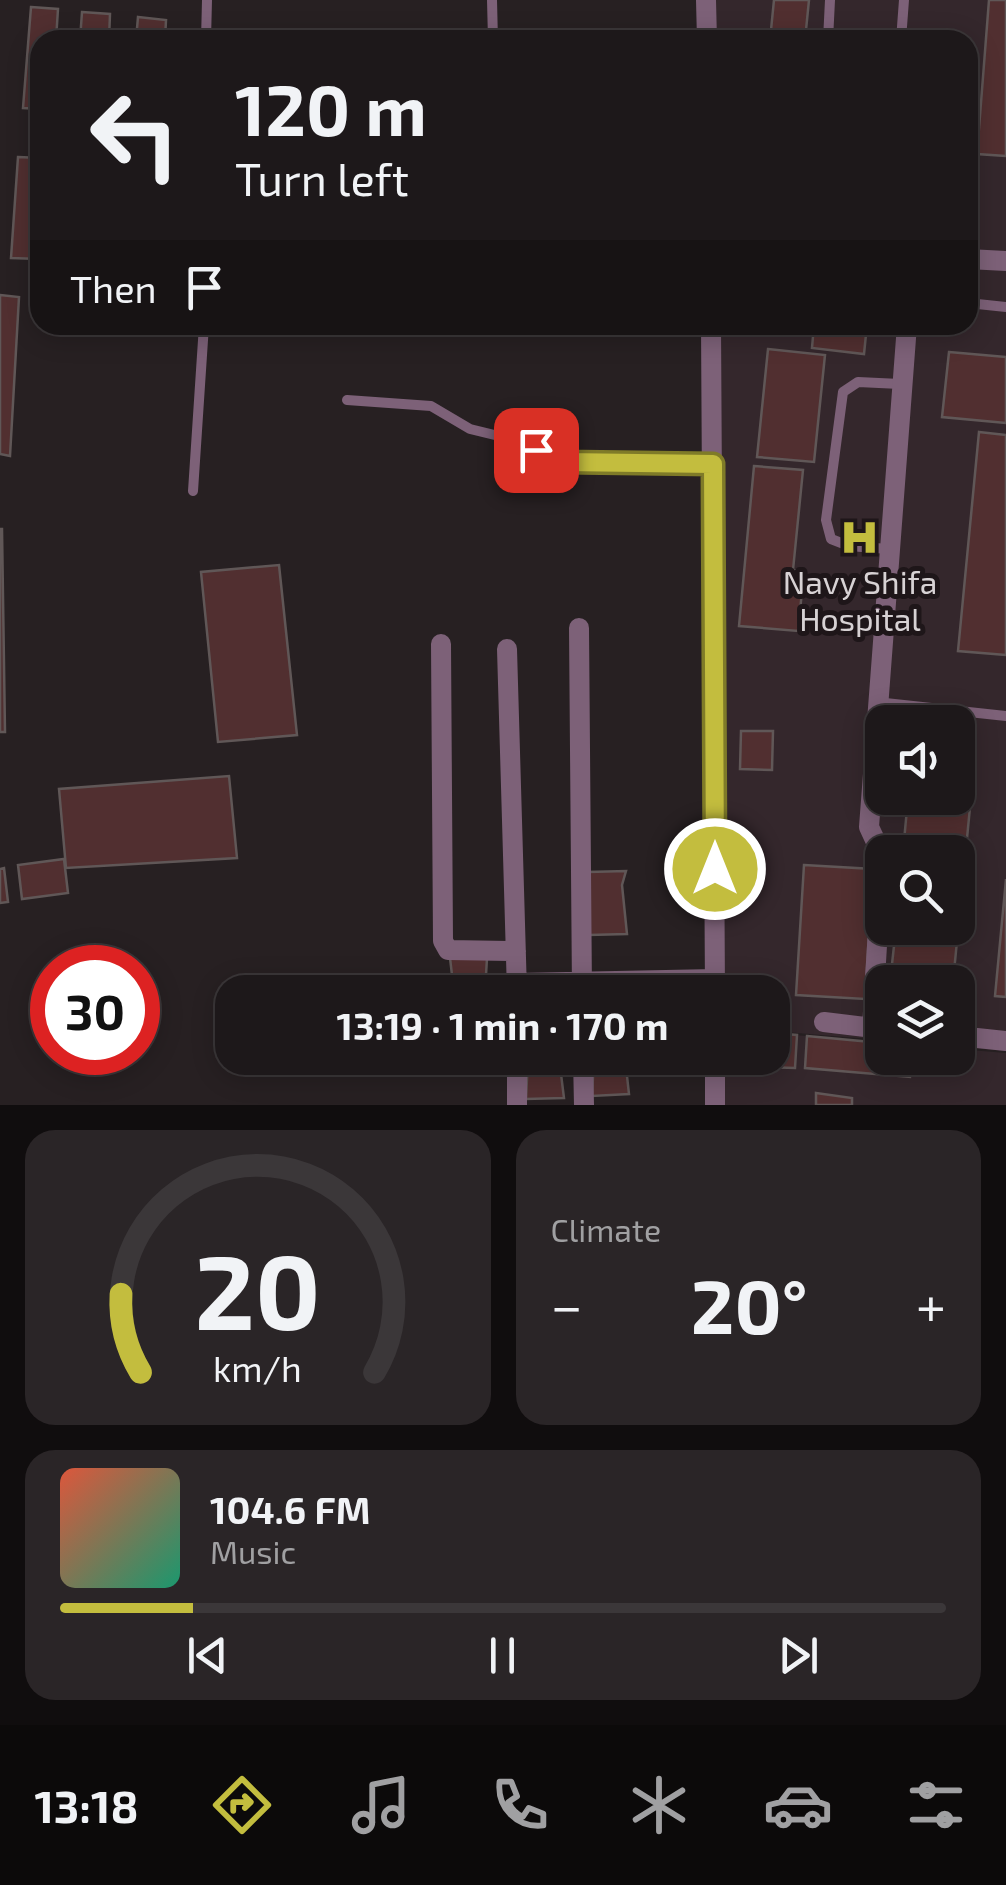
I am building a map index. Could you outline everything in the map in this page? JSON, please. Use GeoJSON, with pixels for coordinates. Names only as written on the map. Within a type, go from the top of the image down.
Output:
{"type":"FeatureCollection","features":[{"type":"Feature","properties":{"kind":"street"},"geometry":{"type":"LineString","coordinates":[[706,0],[707,30]]}},
{"type":"Feature","properties":{"kind":"street"},"geometry":{"type":"LineString","coordinates":[[978,260],[1006,261]]}},
{"type":"Feature","properties":{"kind":"street"},"geometry":{"type":"LineString","coordinates":[[711,335],[715,975]]}},
{"type":"Feature","properties":{"kind":"street"},"geometry":{"type":"LineString","coordinates":[[873,835],[869,827],[876,702],[906,335]]}},
{"type":"Feature","properties":{"kind":"street"},"geometry":{"type":"LineString","coordinates":[[580,628],[582,975]]}},
{"type":"Feature","properties":{"kind":"street"},"geometry":{"type":"LineString","coordinates":[[441,644],[443,941],[448,950],[516,951]]}},
{"type":"Feature","properties":{"kind":"street"},"geometry":{"type":"LineString","coordinates":[[507,649],[517,975]]}},
{"type":"Feature","properties":{"kind":"street"},"geometry":{"type":"LineString","coordinates":[[824,1022],[865,1027]]}},
{"type":"Feature","properties":{"kind":"street"},"geometry":{"type":"LineString","coordinates":[[975,1038],[1006,1041]]}},
{"type":"Feature","properties":{"kind":"street"},"geometry":{"type":"LineString","coordinates":[[517,1075],[517,1105]]}},
{"type":"Feature","properties":{"kind":"street"},"geometry":{"type":"LineString","coordinates":[[583,1075],[584,1105]]}},
{"type":"Feature","properties":{"kind":"street"},"geometry":{"type":"LineString","coordinates":[[715,1075],[715,1105]]}},
{"type":"Feature","properties":{"kind":"lane"},"geometry":{"type":"LineString","coordinates":[[198,0],[207,0],[206,30]]}},
{"type":"Feature","properties":{"kind":"lane"},"geometry":{"type":"LineString","coordinates":[[492,0],[493,30]]}},
{"type":"Feature","properties":{"kind":"lane"},"geometry":{"type":"LineString","coordinates":[[828,30],[830,0]]}},
{"type":"Feature","properties":{"kind":"lane"},"geometry":{"type":"LineString","coordinates":[[902,30],[904,0]]}},
{"type":"Feature","properties":{"kind":"lane"},"geometry":{"type":"LineString","coordinates":[[978,304],[1006,307]]}},
{"type":"Feature","properties":{"kind":"lane"},"geometry":{"type":"LineString","coordinates":[[194,491],[203,335]]}},
{"type":"Feature","properties":{"kind":"lane"},"geometry":{"type":"LineString","coordinates":[[888,549],[839,544],[831,539],[826,520],[843,392],[869,380],[900,384]]}},
{"type":"Feature","properties":{"kind":"lane"},"geometry":{"type":"LineString","coordinates":[[347,400],[431,406],[470,428],[507,438],[564,462],[713,464]]}},
{"type":"Feature","properties":{"kind":"lane"},"geometry":{"type":"LineString","coordinates":[[876,702],[1006,716]]}},
{"type":"Feature","properties":{"kind":"shaded area","name":"Navy Shifa Hospital"},"geometry":{"type":"Polygon","coordinates":[[[706,0],[1006,0],[1006,1051],[975,1048],[975,965],[865,965],[865,1039],[790,1032],[790,975],[715,975],[711,335],[978,335],[978,30],[707,30],[706,0]]]}},
{"type":"Feature","properties":{"kind":"shaded area"},"geometry":{"type":"Polygon","coordinates":[[[790,1035],[865,1041],[865,1075],[975,1075],[975,1050],[1006,1053],[1006,1105],[705,1105],[706,1075],[790,1075],[790,1035]]]}},
{"type":"Feature","properties":{"kind":"building"},"geometry":{"type":"Polygon","coordinates":[[[774,0],[809,0],[806,30],[771,30],[774,0]]]}},
{"type":"Feature","properties":{"kind":"building"},"geometry":{"type":"Polygon","coordinates":[[[989,0],[1006,0],[1006,156],[978,154],[989,0]]]}},
{"type":"Feature","properties":{"kind":"building"},"geometry":{"type":"Polygon","coordinates":[[[31,7],[58,9],[57,30],[30,30],[30,108],[23,108],[31,7]]]}},
{"type":"Feature","properties":{"kind":"building"},"geometry":{"type":"Polygon","coordinates":[[[82,12],[110,14],[109,30],[81,30],[82,12]]]}},
{"type":"Feature","properties":{"kind":"building"},"geometry":{"type":"Polygon","coordinates":[[[138,17],[166,20],[166,30],[137,30],[138,17]]]}},
{"type":"Feature","properties":{"kind":"building"},"geometry":{"type":"Polygon","coordinates":[[[18,157],[30,158],[30,259],[11,258],[18,157]]]}},
{"type":"Feature","properties":{"kind":"building"},"geometry":{"type":"Polygon","coordinates":[[[0,295],[19,297],[10,456],[0,454],[0,295]]]}},
{"type":"Feature","properties":{"kind":"building"},"geometry":{"type":"Polygon","coordinates":[[[813,335],[866,335],[864,354],[812,348],[813,335]]]}},
{"type":"Feature","properties":{"kind":"building"},"geometry":{"type":"Polygon","coordinates":[[[768,349],[825,355],[814,462],[757,457],[768,349]]]}},
{"type":"Feature","properties":{"kind":"building"},"geometry":{"type":"Polygon","coordinates":[[[949,352],[1006,357],[1006,423],[942,417],[949,352]]]}},
{"type":"Feature","properties":{"kind":"building"},"geometry":{"type":"Polygon","coordinates":[[[979,432],[1006,435],[1006,655],[958,651],[979,432]]]}},
{"type":"Feature","properties":{"kind":"building"},"geometry":{"type":"Polygon","coordinates":[[[754,466],[803,470],[793,570],[804,571],[798,631],[739,626],[754,466]]]}},
{"type":"Feature","properties":{"kind":"building"},"geometry":{"type":"Polygon","coordinates":[[[2,529],[5,732],[0,732],[2,529]]]}},
{"type":"Feature","properties":{"kind":"building"},"geometry":{"type":"Polygon","coordinates":[[[279,565],[297,735],[218,742],[201,572],[279,565]]]}},
{"type":"Feature","properties":{"kind":"building"},"geometry":{"type":"Polygon","coordinates":[[[741,731],[773,731],[772,770],[740,769],[741,731]]]}},
{"type":"Feature","properties":{"kind":"building"},"geometry":{"type":"Polygon","coordinates":[[[229,776],[237,858],[66,868],[59,789],[229,776]]]}},
{"type":"Feature","properties":{"kind":"building"},"geometry":{"type":"Polygon","coordinates":[[[906,815],[969,815],[967,835],[905,835],[906,815]]]}},
{"type":"Feature","properties":{"kind":"building"},"geometry":{"type":"Polygon","coordinates":[[[64,859],[68,893],[22,899],[18,865],[64,859]]]}},
{"type":"Feature","properties":{"kind":"building"},"geometry":{"type":"Polygon","coordinates":[[[804,865],[865,869],[865,945],[868,945],[865,999],[796,995],[804,865]]]}},
{"type":"Feature","properties":{"kind":"building"},"geometry":{"type":"Polygon","coordinates":[[[4,868],[8,902],[0,903],[0,869],[4,868]]]}},
{"type":"Feature","properties":{"kind":"building"},"geometry":{"type":"Polygon","coordinates":[[[626,871],[622,885],[627,934],[589,935],[588,872],[626,871]]]}},
{"type":"Feature","properties":{"kind":"building"},"geometry":{"type":"Polygon","coordinates":[[[1006,879],[1006,997],[995,996],[1006,879]]]}},
{"type":"Feature","properties":{"kind":"building"},"geometry":{"type":"Polygon","coordinates":[[[894,945],[957,945],[955,965],[892,965],[894,945]]]}},
{"type":"Feature","properties":{"kind":"building"},"geometry":{"type":"Polygon","coordinates":[[[450,958],[487,958],[486,975],[452,975],[450,958]]]}},
{"type":"Feature","properties":{"kind":"building"},"geometry":{"type":"Polygon","coordinates":[[[790,1034],[797,1035],[795,1068],[790,1068],[790,1034]]]}},
{"type":"Feature","properties":{"kind":"building"},"geometry":{"type":"Polygon","coordinates":[[[807,1036],[865,1041],[865,1073],[805,1068],[807,1036]]]}},
{"type":"Feature","properties":{"kind":"building"},"geometry":{"type":"Polygon","coordinates":[[[527,1075],[561,1075],[564,1098],[526,1099],[527,1075]]]}},
{"type":"Feature","properties":{"kind":"building"},"geometry":{"type":"Polygon","coordinates":[[[593,1075],[627,1075],[629,1094],[592,1096],[593,1075]]]}},
{"type":"Feature","properties":{"kind":"building"},"geometry":{"type":"Polygon","coordinates":[[[816,1093],[852,1098],[852,1105],[816,1105],[816,1093]]]}},
{"type":"Feature","properties":{"kind":"place","name":"Navy Shifa Hospital"},"geometry":{"type":"Point","coordinates":[860,538]}},
{"type":"Feature","properties":{"kind":"route"},"geometry":{"type":"LineString","coordinates":[[536,450],[564,462],[713,464],[715,869]]}}]}
